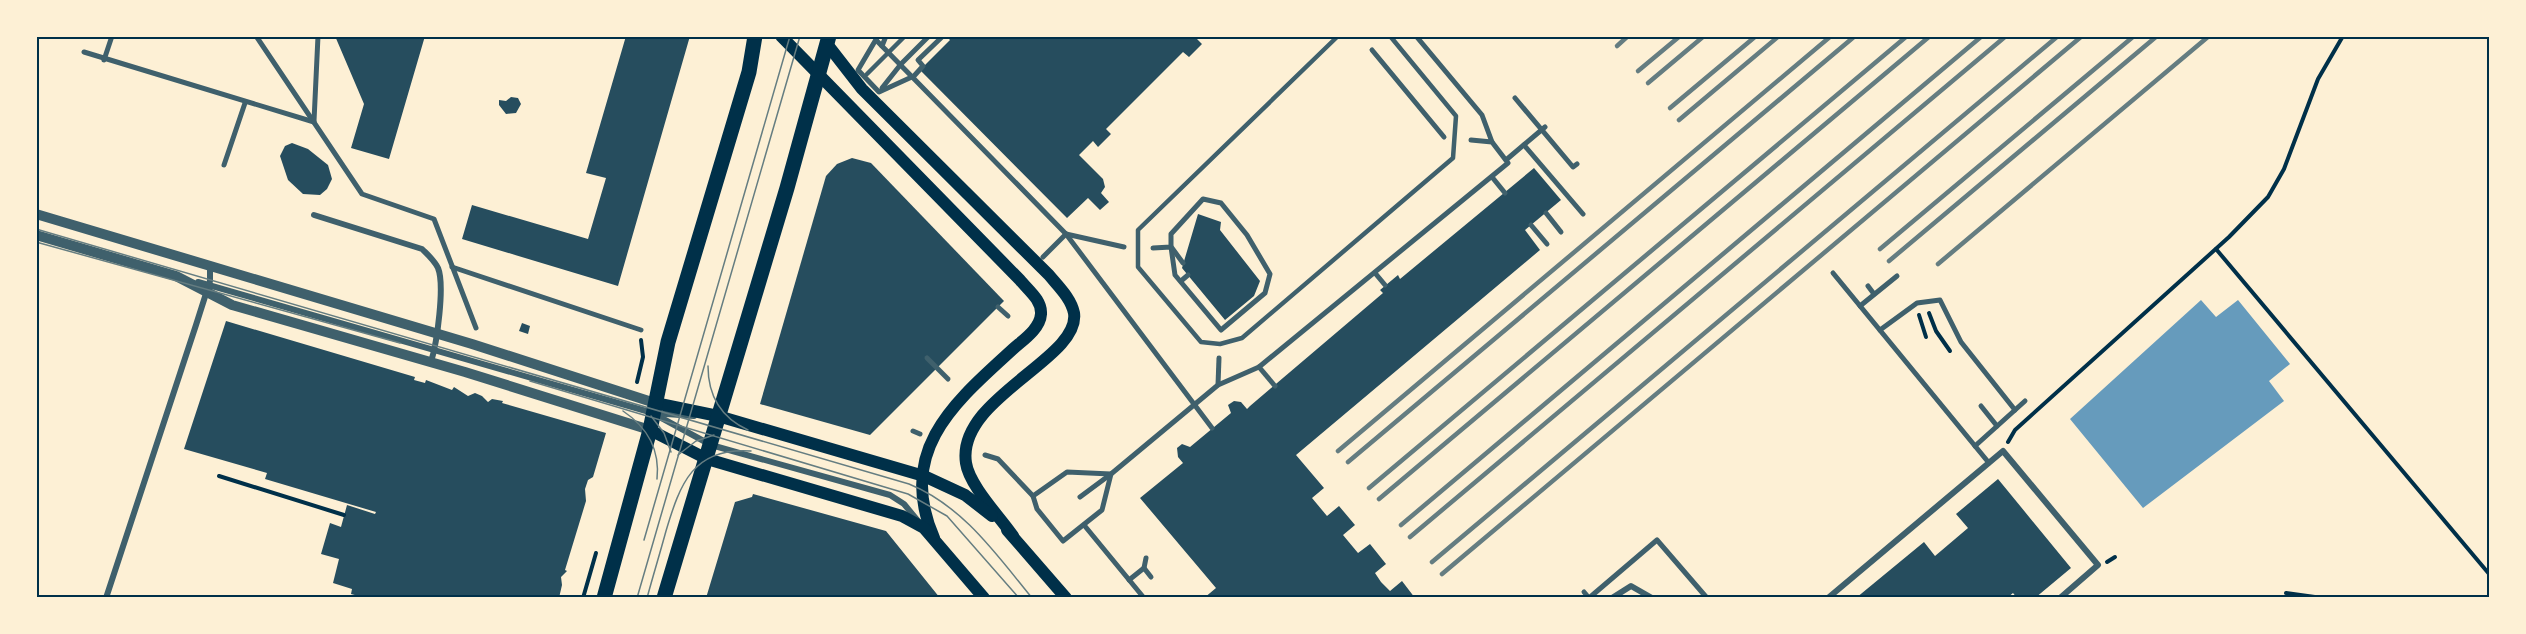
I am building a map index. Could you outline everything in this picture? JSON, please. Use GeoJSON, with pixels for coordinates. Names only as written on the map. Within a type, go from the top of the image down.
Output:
{"type":"FeatureCollection","features":[{"type":"Feature","properties":{"kind":"main road"},"geometry":{"type":"LineString","coordinates":[[603,598],[650,430],[668,342],[749,72],[754,36]]}},
{"type":"Feature","properties":{"kind":"main road"},"geometry":{"type":"LineString","coordinates":[[781,36],[1038,301],[1041,316],[1028,336],[970,388],[940,422],[926,460],[924,476],[923,509],[934,538]]}},
{"type":"Feature","properties":{"kind":"main road"},"geometry":{"type":"LineString","coordinates":[[664,598],[695,488],[709,452],[828,40]]}},
{"type":"Feature","properties":{"kind":"main road"},"geometry":{"type":"LineString","coordinates":[[828,40],[862,89],[1058,285],[1070,302],[1074,319],[1071,329],[1055,350],[990,407],[968,438],[965,449],[969,473],[1013,536],[1066,598]]}},
{"type":"Feature","properties":{"kind":"main road"},"geometry":{"type":"LineString","coordinates":[[654,408],[718,416],[924,476],[978,503],[1013,536]]}},
{"type":"Feature","properties":{"kind":"main road"},"geometry":{"type":"LineString","coordinates":[[650,430],[709,452],[887,509],[924,528],[984,598]]}},
{"type":"Feature","properties":{"kind":"street"},"geometry":{"type":"LineString","coordinates":[[104,60],[112,36]]}},
{"type":"Feature","properties":{"kind":"street"},"geometry":{"type":"LineString","coordinates":[[256,36],[362,194],[434,219],[476,328]]}},
{"type":"Feature","properties":{"kind":"street"},"geometry":{"type":"LineString","coordinates":[[314,122],[318,36]]}},
{"type":"Feature","properties":{"kind":"street"},"geometry":{"type":"LineString","coordinates":[[882,46],[886,36]]}},
{"type":"Feature","properties":{"kind":"street"},"geometry":{"type":"LineString","coordinates":[[880,90],[914,76],[923,66],[918,60],[943,36]]}},
{"type":"Feature","properties":{"kind":"street"},"geometry":{"type":"LineString","coordinates":[[1080,498],[1218,385],[1259,367],[1508,163],[1492,142],[1482,115],[1416,36]]}},
{"type":"Feature","properties":{"kind":"street"},"geometry":{"type":"LineString","coordinates":[[878,38],[882,46],[914,76],[1066,234],[1212,429]]}},
{"type":"Feature","properties":{"kind":"street"},"geometry":{"type":"LineString","coordinates":[[878,38],[858,70],[880,90]]}},
{"type":"Feature","properties":{"kind":"street"},"geometry":{"type":"LineString","coordinates":[[880,90],[901,64],[927,38],[931,48]]}},
{"type":"Feature","properties":{"kind":"street"},"geometry":{"type":"LineString","coordinates":[[1372,50],[1443,137]]}},
{"type":"Feature","properties":{"kind":"street"},"geometry":{"type":"LineString","coordinates":[[84,52],[245,103],[314,122]]}},
{"type":"Feature","properties":{"kind":"street"},"geometry":{"type":"LineString","coordinates":[[1515,98],[1544,129],[1573,167],[1576,164]]}},
{"type":"Feature","properties":{"kind":"street"},"geometry":{"type":"LineString","coordinates":[[224,165],[245,103]]}},
{"type":"Feature","properties":{"kind":"street"},"geometry":{"type":"LineString","coordinates":[[1506,160],[1544,129]]}},
{"type":"Feature","properties":{"kind":"street"},"geometry":{"type":"LineString","coordinates":[[1471,140],[1492,142]]}},
{"type":"Feature","properties":{"kind":"street"},"geometry":{"type":"LineString","coordinates":[[1524,145],[1583,214]]}},
{"type":"Feature","properties":{"kind":"street"},"geometry":{"type":"LineString","coordinates":[[1492,177],[1504,193]]}},
{"type":"Feature","properties":{"kind":"street"},"geometry":{"type":"LineString","coordinates":[[1203,199],[1221,203],[1247,235],[1270,274],[1265,293],[1245,306],[1221,330],[1181,282],[1175,275],[1171,234],[1203,199]]}},
{"type":"Feature","properties":{"kind":"street"},"geometry":{"type":"LineString","coordinates":[[1545,213],[1561,232]]}},
{"type":"Feature","properties":{"kind":"street"},"geometry":{"type":"LineString","coordinates":[[36,214],[439,336],[654,408],[709,452]]}},
{"type":"Feature","properties":{"kind":"street"},"geometry":{"type":"LineString","coordinates":[[314,215],[422,249],[439,270],[439,336],[431,362]]}},
{"type":"Feature","properties":{"kind":"street"},"geometry":{"type":"LineString","coordinates":[[1531,225],[1547,244]]}},
{"type":"Feature","properties":{"kind":"street"},"geometry":{"type":"LineString","coordinates":[[1066,234],[1124,247]]}},
{"type":"Feature","properties":{"kind":"street"},"geometry":{"type":"LineString","coordinates":[[1043,257],[1066,234]]}},
{"type":"Feature","properties":{"kind":"street"},"geometry":{"type":"LineString","coordinates":[[36,235],[182,278],[207,289],[232,305],[431,362],[650,430]]}},
{"type":"Feature","properties":{"kind":"street"},"geometry":{"type":"LineString","coordinates":[[1153,248],[1171,247]]}},
{"type":"Feature","properties":{"kind":"street"},"geometry":{"type":"LineString","coordinates":[[1171,247],[1183,263]]}},
{"type":"Feature","properties":{"kind":"street"},"geometry":{"type":"LineString","coordinates":[[106,598],[207,289],[210,265]]}},
{"type":"Feature","properties":{"kind":"street"},"geometry":{"type":"LineString","coordinates":[[453,267],[641,331]]}},
{"type":"Feature","properties":{"kind":"street"},"geometry":{"type":"LineString","coordinates":[[1375,273],[1386,285]]}},
{"type":"Feature","properties":{"kind":"street"},"geometry":{"type":"LineString","coordinates":[[1833,273],[1989,463]]}},
{"type":"Feature","properties":{"kind":"street"},"geometry":{"type":"LineString","coordinates":[[1181,282],[1188,275]]}},
{"type":"Feature","properties":{"kind":"street"},"geometry":{"type":"LineString","coordinates":[[1860,306],[1897,276]]}},
{"type":"Feature","properties":{"kind":"street"},"geometry":{"type":"LineString","coordinates":[[1868,286],[1874,294]]}},
{"type":"Feature","properties":{"kind":"street"},"geometry":{"type":"LineString","coordinates":[[207,289],[654,408]]}},
{"type":"Feature","properties":{"kind":"street"},"geometry":{"type":"LineString","coordinates":[[1880,330],[1917,303],[1940,300],[1961,342],[2015,410]]}},
{"type":"Feature","properties":{"kind":"street"},"geometry":{"type":"LineString","coordinates":[[1000,306],[1009,315]]}},
{"type":"Feature","properties":{"kind":"street"},"geometry":{"type":"LineString","coordinates":[[927,358],[948,379]]}},
{"type":"Feature","properties":{"kind":"street"},"geometry":{"type":"LineString","coordinates":[[1218,385],[1219,358]]}},
{"type":"Feature","properties":{"kind":"street"},"geometry":{"type":"LineString","coordinates":[[1259,367],[1275,386]]}},
{"type":"Feature","properties":{"kind":"street"},"geometry":{"type":"LineString","coordinates":[[1976,446],[2025,401]]}},
{"type":"Feature","properties":{"kind":"street"},"geometry":{"type":"LineString","coordinates":[[1981,406],[1997,426]]}},
{"type":"Feature","properties":{"kind":"street"},"geometry":{"type":"LineString","coordinates":[[913,431],[920,434]]}},
{"type":"Feature","properties":{"kind":"street"},"geometry":{"type":"LineString","coordinates":[[1828,598],[2003,451],[2098,566],[2060,598]]}},
{"type":"Feature","properties":{"kind":"street"},"geometry":{"type":"LineString","coordinates":[[985,455],[998,459],[1032,496],[1037,509],[1061,543],[1102,510],[1111,474]]}},
{"type":"Feature","properties":{"kind":"street"},"geometry":{"type":"LineString","coordinates":[[1032,496],[1067,472],[1111,474]]}},
{"type":"Feature","properties":{"kind":"street"},"geometry":{"type":"LineString","coordinates":[[1084,525],[1144,598]]}},
{"type":"Feature","properties":{"kind":"street"},"geometry":{"type":"LineString","coordinates":[[1584,592],[1589,598],[1657,540],[1676,558],[1707,598]]}},
{"type":"Feature","properties":{"kind":"street"},"geometry":{"type":"LineString","coordinates":[[1129,580],[1144,568],[1146,558]]}},
{"type":"Feature","properties":{"kind":"street"},"geometry":{"type":"LineString","coordinates":[[1144,568],[1151,577]]}},
{"type":"Feature","properties":{"kind":"street"},"geometry":{"type":"LineString","coordinates":[[1614,597],[1631,586],[1652,598]]}},
{"type":"Feature","properties":{"kind":"street"},"geometry":{"type":"LineString","coordinates":[[1590,587],[1594,593]]}},
{"type":"Feature","properties":{"kind":"lane"},"geometry":{"type":"LineString","coordinates":[[867,74],[905,36]]}},
{"type":"Feature","properties":{"kind":"lane"},"geometry":{"type":"LineString","coordinates":[[1338,36],[1138,230],[1138,267],[1201,342],[1220,344],[1242,338],[1453,158],[1456,117],[1390,36]]}},
{"type":"Feature","properties":{"kind":"path"},"geometry":{"type":"LineString","coordinates":[[2015,430],[2216,249],[2268,197],[2284,169],[2318,78],[2343,36]]}},
{"type":"Feature","properties":{"kind":"path"},"geometry":{"type":"LineString","coordinates":[[2216,249],[2490,575]]}},
{"type":"Feature","properties":{"kind":"path"},"geometry":{"type":"LineString","coordinates":[[1918,314],[1926,337]]}},
{"type":"Feature","properties":{"kind":"path"},"geometry":{"type":"LineString","coordinates":[[639,375],[644,357],[641,331]]}},
{"type":"Feature","properties":{"kind":"path"},"geometry":{"type":"LineString","coordinates":[[219,476],[345,515]]}},
{"type":"Feature","properties":{"kind":"path"},"geometry":{"type":"LineString","coordinates":[[2286,593],[2322,598]]}},
{"type":"Feature","properties":{"kind":"water"},"geometry":{"type":"Polygon","coordinates":[[[2201,300],[2216,317],[2238,300],[2290,364],[2269,381],[2284,401],[2143,508],[2070,419],[2201,300]]]}},
{"type":"Feature","properties":{"kind":"building"},"geometry":{"type":"Polygon","coordinates":[[[335,36],[425,36],[389,159],[351,148],[364,104],[335,36]]]}},
{"type":"Feature","properties":{"kind":"building"},"geometry":{"type":"Polygon","coordinates":[[[626,36],[690,36],[618,286],[462,239],[472,205],[588,239],[606,178],[586,173],[626,36]]]}},
{"type":"Feature","properties":{"kind":"building"},"geometry":{"type":"Polygon","coordinates":[[[946,36],[1199,36],[1197,39],[1202,44],[1189,57],[1183,52],[1106,129],[1111,134],[1098,147],[1093,141],[1079,155],[1103,179],[1105,187],[1101,193],[1109,202],[1100,210],[1088,198],[1067,218],[920,70],[950,40],[946,36]]]}},
{"type":"Feature","properties":{"kind":"building"},"geometry":{"type":"Polygon","coordinates":[[[511,97],[518,98],[521,104],[516,113],[506,114],[499,105],[499,100],[506,101],[511,97]]]}},
{"type":"Feature","properties":{"kind":"building"},"geometry":{"type":"Polygon","coordinates":[[[292,143],[308,149],[328,165],[332,179],[327,189],[320,195],[303,194],[288,180],[280,156],[285,146],[292,143]]]}},
{"type":"Feature","properties":{"kind":"building"},"geometry":{"type":"Polygon","coordinates":[[[852,158],[871,163],[1004,301],[870,435],[760,404],[826,176],[837,164],[852,158]]]}},
{"type":"Feature","properties":{"kind":"building"},"geometry":{"type":"Polygon","coordinates":[[[1534,168],[1561,200],[1525,230],[1540,250],[1296,455],[1324,488],[1312,498],[1327,516],[1339,506],[1355,525],[1343,535],[1358,553],[1370,544],[1386,564],[1375,573],[1381,582],[1390,591],[1402,581],[1415,598],[1204,598],[1216,588],[1140,498],[1183,463],[1178,457],[1177,448],[1182,444],[1190,447],[1231,413],[1228,405],[1234,401],[1241,402],[1247,409],[1383,293],[1380,290],[1398,275],[1400,279],[1534,168]]]}},
{"type":"Feature","properties":{"kind":"building"},"geometry":{"type":"Polygon","coordinates":[[[1198,214],[1221,222],[1220,230],[1260,281],[1254,296],[1225,320],[1182,268],[1198,214]]]}},
{"type":"Feature","properties":{"kind":"building"},"geometry":{"type":"Polygon","coordinates":[[[226,321],[415,377],[414,380],[425,383],[426,380],[452,390],[454,387],[468,396],[475,393],[488,402],[492,399],[503,401],[502,403],[606,433],[593,477],[588,480],[585,489],[586,501],[565,570],[567,571],[561,577],[559,598],[366,598],[351,594],[352,589],[333,583],[339,559],[321,554],[330,523],[341,527],[347,505],[375,514],[376,512],[265,479],[267,473],[184,449],[226,321]]]}},
{"type":"Feature","properties":{"kind":"building"},"geometry":{"type":"Polygon","coordinates":[[[522,323],[530,326],[528,334],[519,331],[522,323]]]}},
{"type":"Feature","properties":{"kind":"building"},"geometry":{"type":"Polygon","coordinates":[[[1998,479],[2071,568],[2035,598],[2017,598],[2013,593],[2007,598],[1856,598],[1924,542],[1935,556],[1968,528],[1956,514],[1998,479]]]}},
{"type":"Feature","properties":{"kind":"building"},"geometry":{"type":"Polygon","coordinates":[[[753,494],[886,531],[940,598],[706,598],[735,502],[752,497],[753,494]]]}},
{"type":"Feature","properties":{"kind":"tram line"},"geometry":{"type":"LineString","coordinates":[[644,540],[790,36]]}},
{"type":"Feature","properties":{"kind":"tram line"},"geometry":{"type":"LineString","coordinates":[[637,598],[800,36]]}},
{"type":"Feature","properties":{"kind":"tram line"},"geometry":{"type":"LineString","coordinates":[[36,229],[909,484],[928,493],[962,518],[992,548],[1032,598]]}},
{"type":"Feature","properties":{"kind":"tram line"},"geometry":{"type":"LineString","coordinates":[[36,242],[400,343]]}},
{"type":"Feature","properties":{"kind":"tram line"},"geometry":{"type":"LineString","coordinates":[[708,366],[711,387],[718,405],[731,419],[748,430]]}},
{"type":"Feature","properties":{"kind":"tram line"},"geometry":{"type":"LineString","coordinates":[[530,381],[908,494],[947,516],[1019,598]]}},
{"type":"Feature","properties":{"kind":"tram line"},"geometry":{"type":"LineString","coordinates":[[623,411],[639,424],[650,440],[656,458],[657,479]]}},
{"type":"Feature","properties":{"kind":"tram line"},"geometry":{"type":"LineString","coordinates":[[651,416],[664,433],[671,452]]}},
{"type":"Feature","properties":{"kind":"tram line"},"geometry":{"type":"LineString","coordinates":[[678,455],[696,441],[714,435]]}},
{"type":"Feature","properties":{"kind":"tram line"},"geometry":{"type":"LineString","coordinates":[[647,598],[671,514],[692,472],[702,462],[715,455],[731,451],[751,451]]}},
{"type":"Feature","properties":{"kind":"railway"},"geometry":{"type":"LineString","coordinates":[[1617,46],[1628,36]]}},
{"type":"Feature","properties":{"kind":"railway"},"geometry":{"type":"LineString","coordinates":[[1638,71],[1680,36]]}},
{"type":"Feature","properties":{"kind":"railway"},"geometry":{"type":"LineString","coordinates":[[1648,83],[1704,36]]}},
{"type":"Feature","properties":{"kind":"railway"},"geometry":{"type":"LineString","coordinates":[[1670,108],[1756,36]]}},
{"type":"Feature","properties":{"kind":"railway"},"geometry":{"type":"LineString","coordinates":[[1679,120],[1779,36]]}},
{"type":"Feature","properties":{"kind":"railway"},"geometry":{"type":"LineString","coordinates":[[1338,451],[1831,36]]}},
{"type":"Feature","properties":{"kind":"railway"},"geometry":{"type":"LineString","coordinates":[[1348,462],[1855,36]]}},
{"type":"Feature","properties":{"kind":"railway"},"geometry":{"type":"LineString","coordinates":[[1369,488],[1907,36]]}},
{"type":"Feature","properties":{"kind":"railway"},"geometry":{"type":"LineString","coordinates":[[1379,499],[1930,36]]}},
{"type":"Feature","properties":{"kind":"railway"},"geometry":{"type":"LineString","coordinates":[[1401,525],[1982,36]]}},
{"type":"Feature","properties":{"kind":"railway"},"geometry":{"type":"LineString","coordinates":[[1410,537],[2006,36]]}},
{"type":"Feature","properties":{"kind":"railway"},"geometry":{"type":"LineString","coordinates":[[1432,562],[2058,36]]}},
{"type":"Feature","properties":{"kind":"railway"},"geometry":{"type":"LineString","coordinates":[[1442,574],[2082,36]]}},
{"type":"Feature","properties":{"kind":"railway"},"geometry":{"type":"LineString","coordinates":[[1880,249],[2134,36]]}},
{"type":"Feature","properties":{"kind":"railway"},"geometry":{"type":"LineString","coordinates":[[1889,261],[2157,36]]}},
{"type":"Feature","properties":{"kind":"railway"},"geometry":{"type":"LineString","coordinates":[[1938,264],[2209,36]]}}]}
